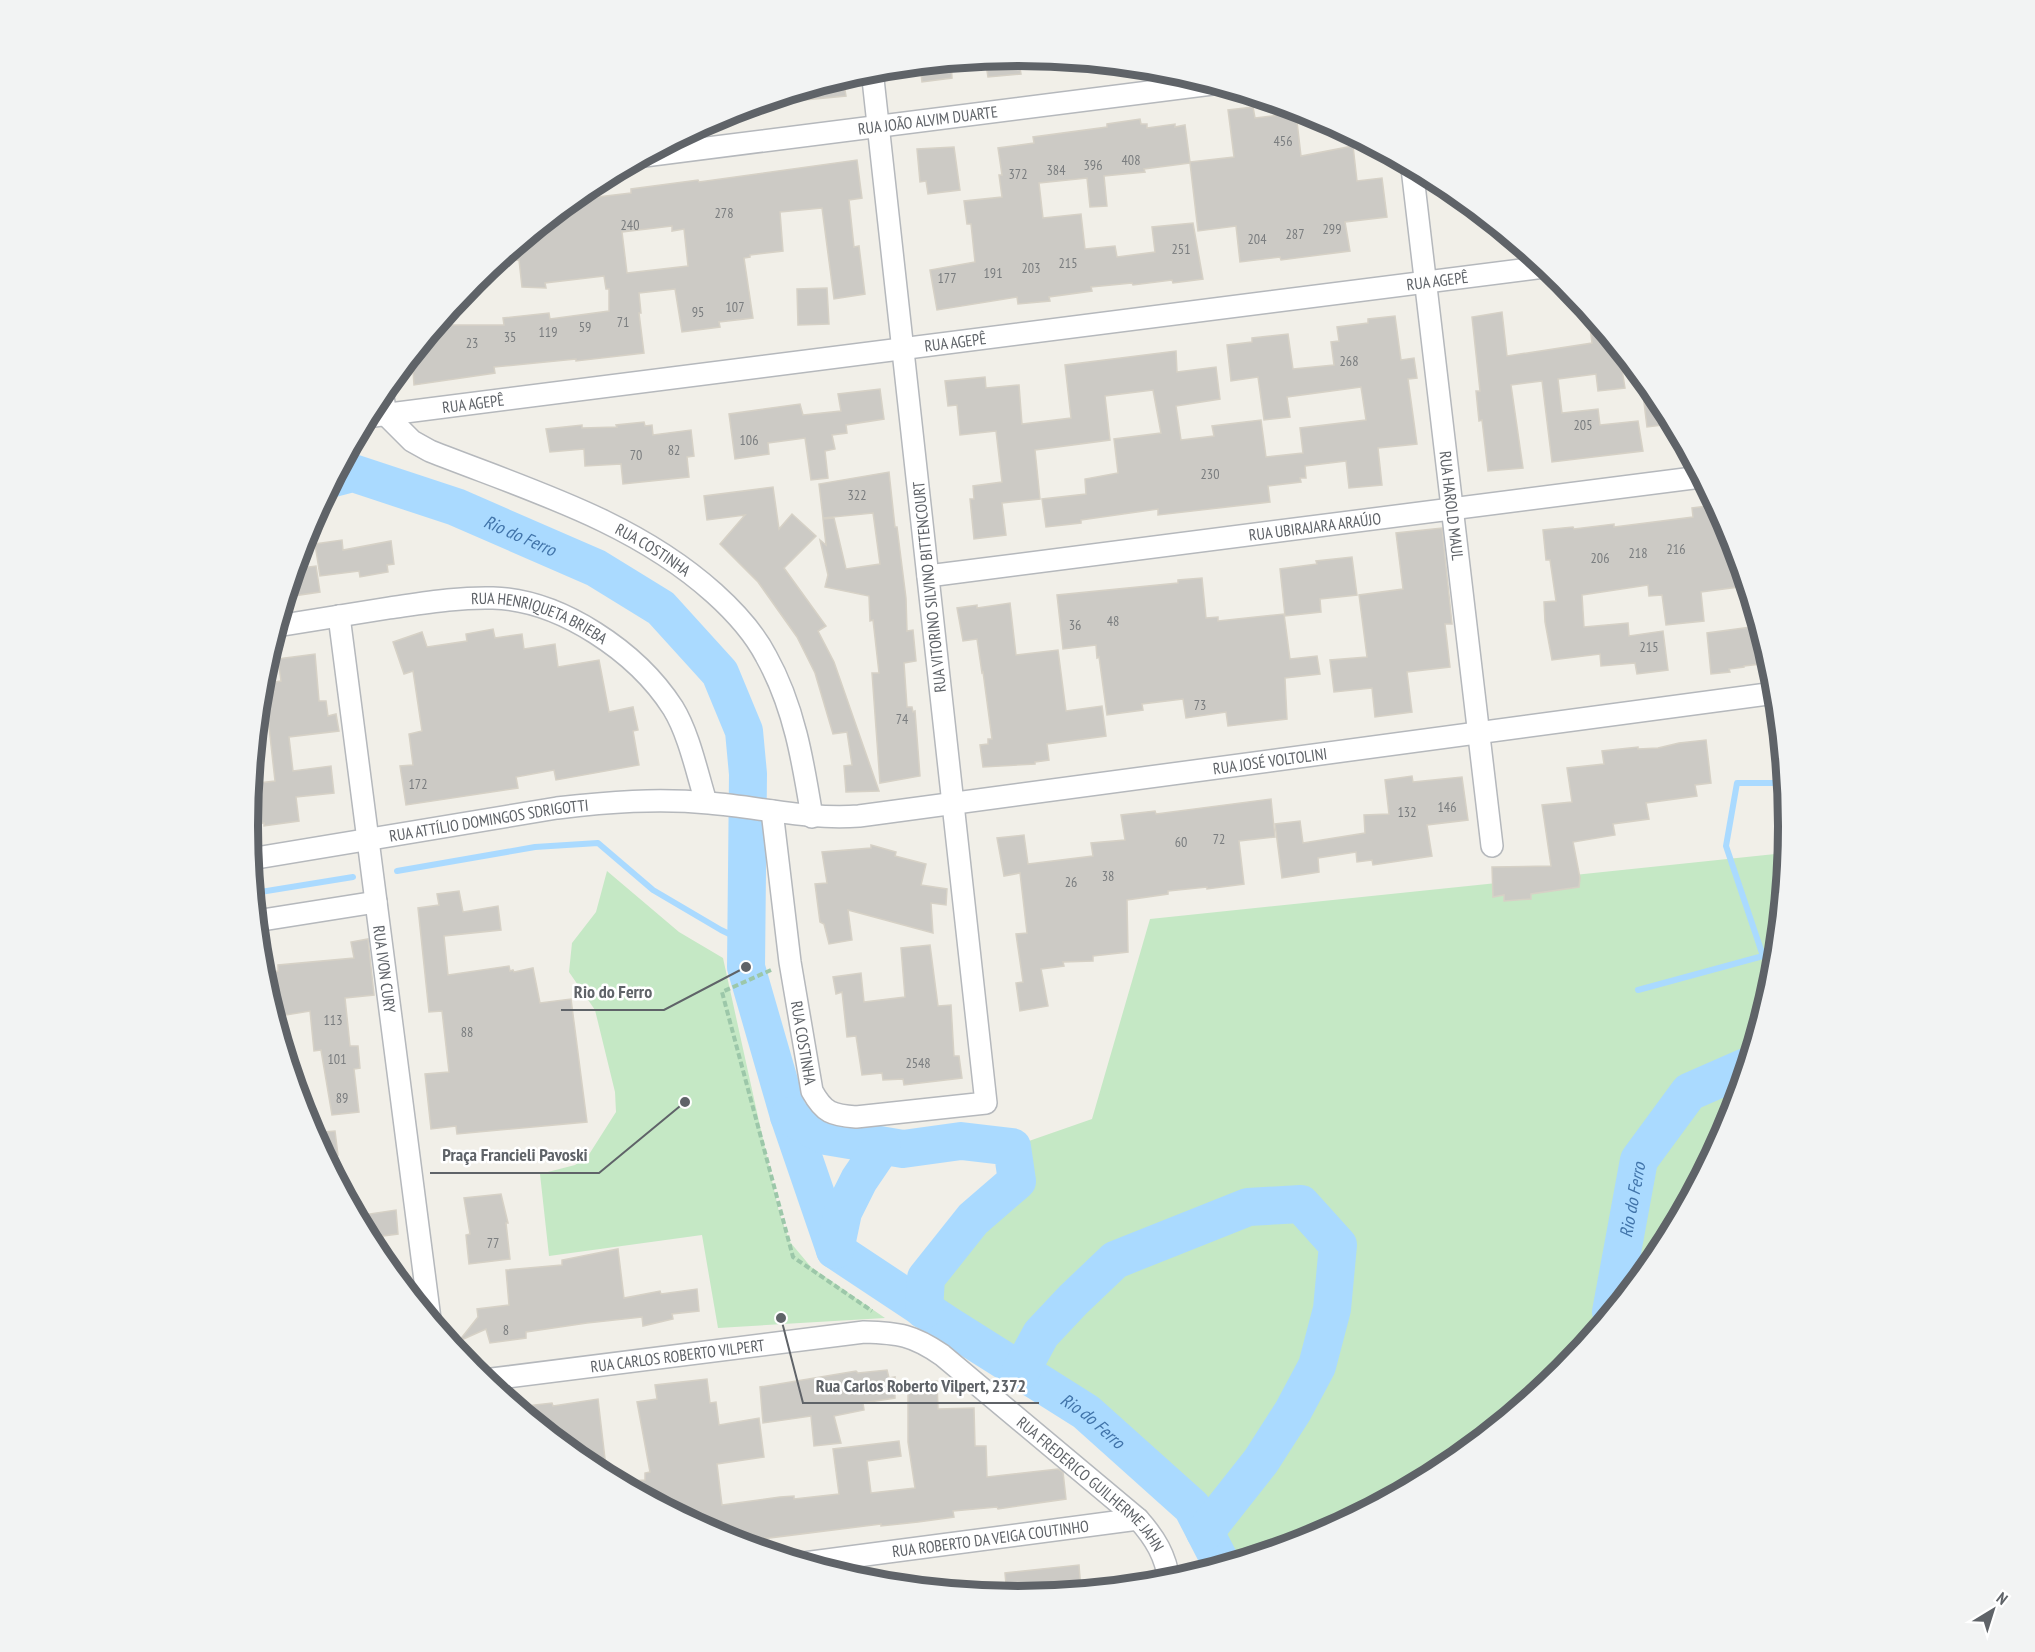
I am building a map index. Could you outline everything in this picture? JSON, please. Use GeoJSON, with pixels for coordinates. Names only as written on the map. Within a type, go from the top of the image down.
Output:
{"type":"FeatureCollection","features":[{"type":"Feature","properties":{"kind":"street","name":"RUA VITORINO SILVINO BITTENCOURT"},"geometry":{"type":"LineString","coordinates":[[873,80],[986,1103]]}},
{"type":"Feature","properties":{"kind":"street","name":"RUA JOÃO ALVIM DUARTE"},"geometry":{"type":"LineString","coordinates":[[664,153],[1191,87]]}},
{"type":"Feature","properties":{"kind":"street","name":"RUA HAROLD MAUL"},"geometry":{"type":"LineString","coordinates":[[1413,177],[1492,846]]}},
{"type":"Feature","properties":{"kind":"street","name":"RUA AGEPÊ"},"geometry":{"type":"LineString","coordinates":[[378,416],[1533,268]]}},
{"type":"Feature","properties":{"kind":"street","name":"RUA COSTINHA"},"geometry":{"type":"LineString","coordinates":[[378,417],[430,451],[591,514],[638,537],[670,558],[725,603],[745,624],[765,654],[781,686],[793,718],[812,817]]}},
{"type":"Feature","properties":{"kind":"street","name":"RUA UBIRAJARA ARAÚJO"},"geometry":{"type":"LineString","coordinates":[[928,576],[1693,478]]}},
{"type":"Feature","properties":{"kind":"street","name":"RUA HENRIQUETA BRIEBA"},"geometry":{"type":"LineString","coordinates":[[284,625],[462,598],[495,598],[526,603],[559,614],[597,634],[626,655],[653,682],[674,710],[688,744],[706,802]]}},
{"type":"Feature","properties":{"kind":"street","name":"RUA IVON CURY"},"geometry":{"type":"LineString","coordinates":[[339,616],[428,1305]]}},
{"type":"Feature","properties":{"kind":"street","name":"RUA JOSÉ VOLTOLINI"},"geometry":{"type":"LineString","coordinates":[[729,805],[812,817],[859,816],[1766,694]]}},
{"type":"Feature","properties":{"kind":"street","name":"RUA ATTÍLIO DOMINGOS SDRIGOTTI"},"geometry":{"type":"LineString","coordinates":[[259,858],[604,802],[644,800],[729,805]]}},
{"type":"Feature","properties":{"kind":"street","name":"RUA COSTINHA"},"geometry":{"type":"LineString","coordinates":[[769,811],[790,962],[812,1091],[820,1107],[836,1115],[856,1117],[986,1103]]}},
{"type":"Feature","properties":{"kind":"street"},"geometry":{"type":"LineString","coordinates":[[263,920],[376,902]]}},
{"type":"Feature","properties":{"kind":"street","name":"RUA CARLOS ROBERTO VILPERT"},"geometry":{"type":"LineString","coordinates":[[496,1378],[864,1332],[907,1335]]}},
{"type":"Feature","properties":{"kind":"street","name":"RUA FREDERICO GUILHERME JAHN"},"geometry":{"type":"LineString","coordinates":[[907,1335],[942,1355],[1138,1519],[1154,1538],[1163,1555],[1167,1571]]}},
{"type":"Feature","properties":{"kind":"street","name":"RUA ROBERTO DA VEIGA COUTINHO"},"geometry":{"type":"LineString","coordinates":[[823,1560],[1138,1519]]}},
{"type":"Feature","properties":{"kind":"path"},"geometry":{"type":"LineString","coordinates":[[790,962],[722,992],[793,1257],[878,1316]]}},
{"type":"Feature","properties":{"kind":"green space"},"geometry":{"type":"Polygon","coordinates":[[[1777,854],[1771,925],[1763,974],[1752,1023],[1737,1070],[1720,1117],[1676,1206],[1620,1289],[1589,1327],[1519,1397],[1440,1458],[1354,1508],[1262,1546],[1217,1559],[1192,1507],[1086,1412],[948,1325],[926,1278],[973,1219],[1017,1181],[1012,1147],[1092,1119],[1150,919],[1777,854]]]}},
{"type":"Feature","properties":{"kind":"green space"},"geometry":{"type":"Polygon","coordinates":[[[607,871],[679,932],[723,958],[779,1212],[790,1242],[811,1267],[885,1318],[718,1328],[702,1235],[549,1256],[540,1174],[575,1165],[588,1156],[616,1112],[615,1092],[595,1010],[569,972],[572,943],[596,912],[607,871]]]}},
{"type":"Feature","properties":{"kind":"building"},"geometry":{"type":"Polygon","coordinates":[[[1020,66],[1021,74],[988,77],[986,67],[1020,66]]]}},
{"type":"Feature","properties":{"kind":"building"},"geometry":{"type":"Polygon","coordinates":[[[951,70],[952,78],[922,82],[921,73],[951,70]]]}},
{"type":"Feature","properties":{"kind":"building"},"geometry":{"type":"Polygon","coordinates":[[[844,87],[846,96],[794,101],[821,92],[844,87]]]}},
{"type":"Feature","properties":{"kind":"building"},"geometry":{"type":"Polygon","coordinates":[[[1253,107],[1255,118],[1284,114],[1297,120],[1301,156],[1353,146],[1357,181],[1382,178],[1387,217],[1345,222],[1350,251],[1281,260],[1280,257],[1240,262],[1236,226],[1198,231],[1190,163],[1144,169],[1145,172],[1104,176],[1107,206],[1090,207],[1087,178],[1039,183],[1043,218],[1081,214],[1085,249],[1115,246],[1117,257],[1155,252],[1152,227],[1193,223],[1203,279],[1173,283],[1172,280],[1091,287],[1092,291],[1049,297],[1050,301],[1018,304],[1017,297],[937,310],[930,270],[975,262],[971,224],[967,224],[964,201],[1002,197],[998,148],[1034,143],[1033,137],[1107,127],[1107,124],[1140,119],[1141,124],[1147,124],[1147,128],[1185,125],[1190,162],[1234,157],[1228,110],[1253,107]]]}},
{"type":"Feature","properties":{"kind":"building"},"geometry":{"type":"Polygon","coordinates":[[[954,147],[960,190],[928,194],[926,181],[920,182],[917,149],[954,147]]]}},
{"type":"Feature","properties":{"kind":"building"},"geometry":{"type":"Polygon","coordinates":[[[857,160],[862,198],[849,200],[854,247],[859,246],[865,294],[834,299],[822,208],[780,212],[783,251],[750,255],[744,258],[753,318],[719,322],[720,327],[682,332],[675,289],[639,293],[644,353],[494,367],[495,373],[414,385],[413,366],[446,325],[504,325],[503,318],[549,313],[550,319],[609,311],[609,289],[606,289],[604,276],[545,283],[546,288],[522,287],[519,260],[510,261],[590,198],[631,193],[631,189],[698,180],[699,182],[857,160]],[[672,226],[622,232],[627,273],[688,266],[684,229],[672,231],[672,226]]]}},
{"type":"Feature","properties":{"kind":"building"},"geometry":{"type":"Polygon","coordinates":[[[827,288],[829,324],[798,325],[797,289],[827,288]]]}},
{"type":"Feature","properties":{"kind":"building"},"geometry":{"type":"Polygon","coordinates":[[[1502,312],[1507,356],[1592,343],[1590,326],[1621,365],[1625,388],[1598,391],[1596,374],[1558,379],[1562,413],[1598,409],[1600,425],[1638,421],[1643,451],[1552,462],[1542,381],[1511,385],[1523,468],[1488,471],[1482,420],[1479,421],[1476,391],[1480,391],[1472,317],[1502,312]]]}},
{"type":"Feature","properties":{"kind":"building"},"geometry":{"type":"Polygon","coordinates":[[[1395,316],[1401,360],[1414,358],[1417,378],[1408,379],[1417,444],[1378,448],[1382,485],[1349,488],[1346,461],[1305,466],[1306,478],[1300,478],[1301,482],[1268,486],[1270,502],[1158,515],[1158,509],[1046,527],[1042,499],[1086,494],[1085,479],[1118,473],[1114,439],[1161,433],[1153,390],[1105,396],[1110,440],[1035,450],[1040,499],[1002,503],[1006,535],[974,539],[970,499],[974,499],[973,486],[1002,482],[996,431],[960,435],[957,405],[948,406],[945,381],[985,377],[986,388],[1019,385],[1022,424],[1071,418],[1065,365],[1176,351],[1177,372],[1216,367],[1220,399],[1176,406],[1181,440],[1214,436],[1212,426],[1261,420],[1266,457],[1303,453],[1300,428],[1366,420],[1361,387],[1287,397],[1290,417],[1264,420],[1258,377],[1231,381],[1227,345],[1252,342],[1252,338],[1288,334],[1293,369],[1334,365],[1331,342],[1339,341],[1337,327],[1368,323],[1368,319],[1395,316]]]}},
{"type":"Feature","properties":{"kind":"building"},"geometry":{"type":"Polygon","coordinates":[[[880,389],[884,419],[846,425],[847,433],[832,435],[835,449],[825,451],[828,478],[811,480],[805,438],[768,443],[769,454],[735,459],[729,414],[800,404],[803,415],[841,411],[838,394],[880,389]]]}},
{"type":"Feature","properties":{"kind":"building"},"geometry":{"type":"Polygon","coordinates":[[[1643,396],[1663,425],[1647,427],[1643,396]]]}},
{"type":"Feature","properties":{"kind":"building"},"geometry":{"type":"Polygon","coordinates":[[[644,422],[645,426],[652,425],[653,435],[691,430],[694,456],[687,457],[689,477],[623,484],[621,464],[585,466],[584,449],[550,452],[546,429],[582,425],[582,428],[617,427],[616,425],[644,422]]]}},
{"type":"Feature","properties":{"kind":"building"},"geometry":{"type":"Polygon","coordinates":[[[889,472],[906,598],[907,631],[913,630],[916,661],[904,663],[907,707],[912,707],[913,712],[915,711],[920,776],[880,783],[872,673],[879,673],[873,620],[870,621],[869,596],[825,587],[828,575],[820,540],[826,545],[823,519],[834,518],[846,569],[880,564],[873,513],[823,518],[819,484],[889,472]]]}},
{"type":"Feature","properties":{"kind":"building"},"geometry":{"type":"Polygon","coordinates":[[[773,487],[779,529],[792,514],[816,536],[784,568],[826,626],[818,631],[834,662],[879,791],[846,792],[844,766],[852,765],[847,732],[833,734],[815,673],[797,637],[758,582],[720,544],[745,515],[707,520],[704,496],[773,487]]]}},
{"type":"Feature","properties":{"kind":"building"},"geometry":{"type":"Polygon","coordinates":[[[1707,506],[1720,535],[1739,587],[1701,592],[1704,621],[1666,625],[1662,595],[1649,596],[1648,585],[1582,595],[1584,627],[1628,623],[1629,636],[1663,631],[1668,670],[1637,674],[1635,663],[1601,666],[1600,654],[1552,660],[1544,602],[1556,601],[1550,560],[1546,560],[1543,530],[1614,524],[1614,527],[1693,517],[1692,508],[1707,506]]]}},
{"type":"Feature","properties":{"kind":"building"},"geometry":{"type":"Polygon","coordinates":[[[1442,528],[1452,624],[1445,624],[1450,667],[1407,672],[1412,712],[1375,717],[1372,688],[1334,692],[1330,660],[1367,657],[1359,595],[1403,589],[1396,533],[1442,528]]]}},
{"type":"Feature","properties":{"kind":"building"},"geometry":{"type":"Polygon","coordinates":[[[342,540],[343,550],[391,541],[394,564],[387,565],[388,572],[360,577],[359,571],[320,576],[315,544],[342,540]]]}},
{"type":"Feature","properties":{"kind":"building"},"geometry":{"type":"Polygon","coordinates":[[[1352,557],[1357,595],[1320,599],[1321,612],[1285,616],[1280,569],[1317,564],[1316,561],[1352,557]]]}},
{"type":"Feature","properties":{"kind":"building"},"geometry":{"type":"Polygon","coordinates":[[[316,566],[320,592],[294,596],[298,582],[303,568],[316,566]]]}},
{"type":"Feature","properties":{"kind":"building"},"geometry":{"type":"Polygon","coordinates":[[[1202,578],[1206,618],[1218,617],[1218,621],[1284,614],[1290,659],[1317,656],[1320,674],[1285,678],[1287,719],[1228,726],[1226,712],[1186,718],[1183,699],[1142,704],[1143,710],[1107,715],[1096,645],[1063,649],[1057,595],[1178,583],[1178,580],[1202,578]]]}},
{"type":"Feature","properties":{"kind":"building"},"geometry":{"type":"Polygon","coordinates":[[[1010,603],[1016,655],[1058,650],[1066,711],[1102,706],[1106,736],[1047,744],[1049,760],[1035,762],[1035,764],[983,767],[980,745],[988,744],[988,739],[992,739],[983,672],[977,639],[963,641],[957,608],[977,605],[977,608],[1010,603]]]}},
{"type":"Feature","properties":{"kind":"building"},"geometry":{"type":"Polygon","coordinates":[[[1751,627],[1760,664],[1729,669],[1730,672],[1711,674],[1707,633],[1751,627]]]}},
{"type":"Feature","properties":{"kind":"building"},"geometry":{"type":"Polygon","coordinates":[[[493,629],[495,638],[522,634],[524,649],[555,644],[558,667],[599,660],[609,712],[633,707],[638,730],[633,731],[639,765],[556,780],[554,770],[516,777],[518,788],[406,805],[400,766],[413,765],[409,734],[422,731],[413,671],[404,674],[393,642],[422,632],[427,647],[467,641],[466,634],[493,629]]]}},
{"type":"Feature","properties":{"kind":"building"},"geometry":{"type":"Polygon","coordinates":[[[315,654],[319,701],[326,701],[328,716],[336,714],[339,731],[289,737],[293,771],[331,766],[334,793],[296,797],[299,821],[264,826],[264,823],[258,824],[259,783],[275,781],[268,718],[265,718],[271,682],[281,681],[278,659],[315,654]]]}},
{"type":"Feature","properties":{"kind":"building"},"geometry":{"type":"Polygon","coordinates":[[[1706,740],[1711,783],[1695,785],[1697,796],[1646,803],[1649,819],[1613,824],[1615,835],[1573,842],[1580,878],[1579,887],[1531,894],[1531,899],[1504,901],[1504,895],[1493,897],[1492,867],[1551,866],[1542,805],[1572,802],[1567,768],[1604,764],[1602,751],[1638,747],[1638,749],[1658,748],[1706,740]]]}},
{"type":"Feature","properties":{"kind":"building"},"geometry":{"type":"Polygon","coordinates":[[[1412,776],[1413,782],[1462,777],[1468,820],[1427,825],[1432,856],[1373,865],[1372,860],[1357,862],[1356,852],[1318,858],[1319,872],[1282,878],[1275,824],[1300,821],[1303,843],[1365,833],[1364,815],[1389,814],[1385,780],[1412,776]]]}},
{"type":"Feature","properties":{"kind":"building"},"geometry":{"type":"Polygon","coordinates":[[[1271,799],[1275,837],[1239,841],[1244,884],[1168,891],[1168,894],[1127,900],[1128,952],[1093,956],[1093,961],[1063,962],[1064,966],[1041,969],[1048,1006],[1020,1011],[1016,983],[1023,982],[1016,934],[1027,933],[1020,873],[1004,876],[997,838],[1024,835],[1028,864],[1093,856],[1091,843],[1125,840],[1121,815],[1155,811],[1156,814],[1271,799]]]}},
{"type":"Feature","properties":{"kind":"building"},"geometry":{"type":"Polygon","coordinates":[[[871,845],[896,852],[895,856],[926,864],[921,885],[947,889],[946,905],[931,903],[933,933],[848,910],[852,940],[829,944],[824,924],[820,922],[815,884],[827,883],[822,852],[871,848],[871,845]]]}},
{"type":"Feature","properties":{"kind":"building"},"geometry":{"type":"Polygon","coordinates":[[[459,891],[463,912],[498,906],[501,930],[444,936],[448,975],[509,966],[510,971],[514,972],[533,968],[540,1003],[571,999],[587,1122],[457,1134],[456,1126],[431,1129],[425,1074],[449,1072],[442,1011],[429,1012],[418,908],[439,905],[437,894],[459,891]]]}},
{"type":"Feature","properties":{"kind":"building"},"geometry":{"type":"Polygon","coordinates":[[[368,939],[374,995],[345,998],[350,1046],[358,1046],[360,1068],[354,1069],[359,1112],[332,1115],[321,1050],[314,1051],[310,1011],[281,1016],[272,972],[278,971],[278,965],[354,958],[351,942],[368,939]]]}},
{"type":"Feature","properties":{"kind":"building"},"geometry":{"type":"Polygon","coordinates":[[[930,945],[938,1006],[951,1005],[954,1056],[959,1056],[962,1078],[904,1085],[903,1079],[883,1080],[882,1073],[862,1075],[856,1036],[847,1037],[842,992],[836,994],[833,977],[861,973],[864,1002],[905,997],[901,948],[930,945]]]}},
{"type":"Feature","properties":{"kind":"building"},"geometry":{"type":"Polygon","coordinates":[[[335,1131],[338,1155],[333,1156],[322,1132],[335,1131]]]}},
{"type":"Feature","properties":{"kind":"building"},"geometry":{"type":"Polygon","coordinates":[[[501,1194],[508,1223],[506,1223],[510,1259],[469,1264],[466,1235],[470,1234],[464,1198],[501,1194]]]}},
{"type":"Feature","properties":{"kind":"building"},"geometry":{"type":"Polygon","coordinates":[[[396,1210],[398,1234],[383,1236],[384,1245],[365,1215],[396,1210]]]}},
{"type":"Feature","properties":{"kind":"building"},"geometry":{"type":"Polygon","coordinates":[[[618,1249],[624,1298],[660,1291],[661,1294],[697,1289],[699,1311],[672,1314],[673,1319],[643,1326],[642,1317],[587,1323],[526,1332],[526,1338],[490,1343],[486,1329],[459,1341],[478,1317],[477,1309],[509,1305],[506,1270],[562,1265],[562,1260],[618,1249]]]}},
{"type":"Feature","properties":{"kind":"building"},"geometry":{"type":"Polygon","coordinates":[[[887,1370],[889,1378],[895,1377],[895,1398],[863,1403],[864,1410],[834,1416],[841,1443],[814,1446],[811,1416],[763,1423],[760,1387],[856,1371],[858,1373],[887,1370]]]}},
{"type":"Feature","properties":{"kind":"building"},"geometry":{"type":"Polygon","coordinates":[[[707,1379],[710,1403],[716,1402],[719,1425],[759,1418],[764,1457],[717,1464],[722,1505],[780,1497],[794,1496],[794,1499],[839,1494],[833,1449],[899,1441],[901,1456],[867,1461],[871,1493],[915,1488],[908,1442],[908,1383],[937,1381],[938,1409],[974,1408],[975,1446],[986,1446],[987,1477],[1058,1469],[1063,1472],[1066,1499],[998,1509],[997,1507],[953,1511],[954,1517],[918,1522],[881,1526],[881,1524],[757,1540],[681,1508],[632,1481],[645,1480],[645,1473],[650,1472],[637,1402],[657,1399],[655,1385],[707,1379]]]}},
{"type":"Feature","properties":{"kind":"building"},"geometry":{"type":"Polygon","coordinates":[[[598,1399],[606,1465],[527,1406],[552,1403],[553,1406],[598,1399]]]}},
{"type":"Feature","properties":{"kind":"building"},"geometry":{"type":"Polygon","coordinates":[[[1079,1565],[1080,1583],[1006,1586],[1005,1573],[1079,1565]]]}},
{"type":"Feature","properties":{"kind":"waterway","name":"Rio do Ferro"},"geometry":{"type":"LineString","coordinates":[[344,475],[353,473],[456,507],[596,568],[661,608],[720,673],[744,731],[748,774],[746,967],[789,1116],[835,1250],[1086,1412],[1192,1507],[1219,1559]]}},
{"type":"Feature","properties":{"kind":"waterway"},"geometry":{"type":"LineString","coordinates":[[1763,956],[1726,846],[1737,783],[1776,783]]}},
{"type":"Feature","properties":{"kind":"waterway"},"geometry":{"type":"LineString","coordinates":[[397,871],[535,847],[598,843],[653,890],[746,942]]}},
{"type":"Feature","properties":{"kind":"waterway"},"geometry":{"type":"LineString","coordinates":[[261,892],[353,877]]}},
{"type":"Feature","properties":{"kind":"waterway"},"geometry":{"type":"LineString","coordinates":[[1638,990],[1766,956]]}},
{"type":"Feature","properties":{"kind":"waterway","name":"Rio do Ferro"},"geometry":{"type":"LineString","coordinates":[[1614,1297],[1639,1160],[1689,1092],[1737,1071]]}},
{"type":"Feature","properties":{"kind":"waterway"},"geometry":{"type":"LineString","coordinates":[[789,1116],[826,1136],[903,1149],[961,1141],[1012,1147],[1017,1181],[973,1219],[926,1278],[924,1310]]}},
{"type":"Feature","properties":{"kind":"waterway"},"geometry":{"type":"LineString","coordinates":[[835,1250],[843,1212],[859,1180],[882,1146]]}},
{"type":"Feature","properties":{"kind":"waterway"},"geometry":{"type":"LineString","coordinates":[[1021,1371],[1041,1334],[1115,1260],[1248,1207],[1301,1204],[1338,1245],[1332,1309],[1317,1366],[1293,1411],[1261,1461],[1205,1532]]}},
{"type":"Feature","properties":{"kind":"place","name":"Rio do Ferro"},"geometry":{"type":"Point","coordinates":[746,967]}},
{"type":"Feature","properties":{"kind":"place","name":"Praça Francieli Pavoski"},"geometry":{"type":"Point","coordinates":[685,1102]}},
{"type":"Feature","properties":{"kind":"place","name":"Rua Carlos Roberto Vilpert, 2372"},"geometry":{"type":"Point","coordinates":[781,1318]}}]}
